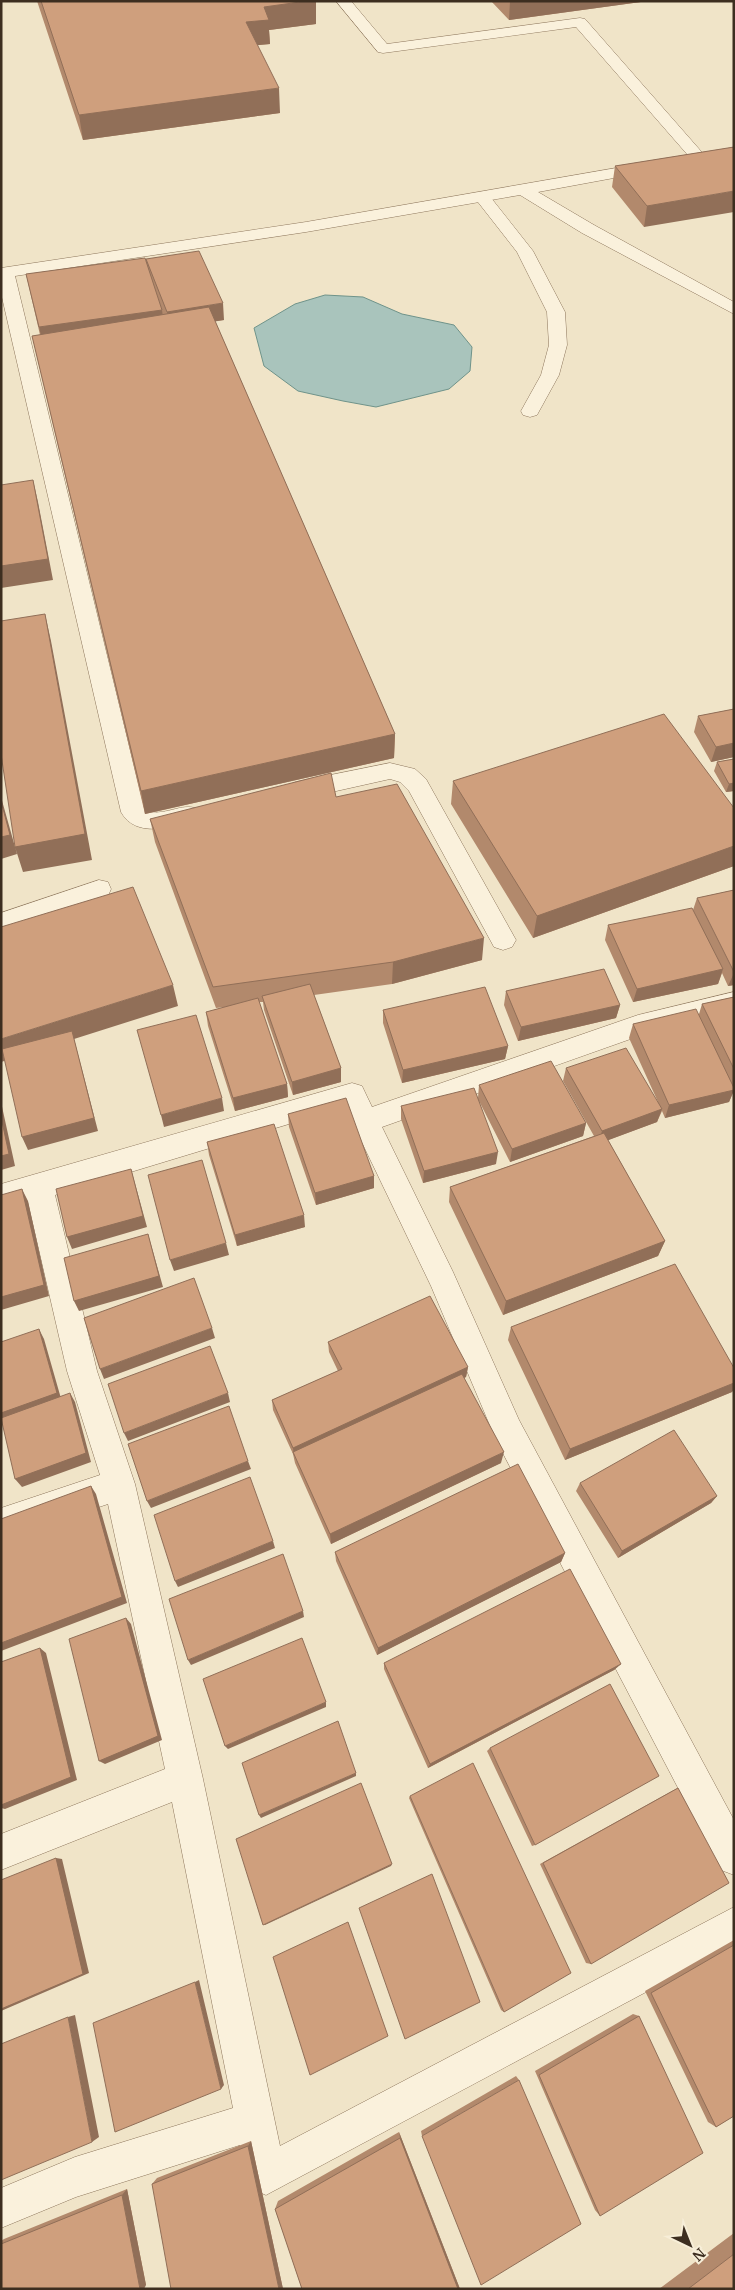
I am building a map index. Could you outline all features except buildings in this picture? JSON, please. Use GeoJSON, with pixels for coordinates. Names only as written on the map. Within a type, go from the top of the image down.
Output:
{"type":"FeatureCollection","features":[{"type":"Feature","properties":{"kind":"street"},"geometry":{"type":"LineString","coordinates":[[343,1],[383,49],[580,22],[699,158]]}},
{"type":"Feature","properties":{"kind":"street"},"geometry":{"type":"LineString","coordinates":[[209,810],[152,822],[140,820],[133,812],[3,273],[306,228],[716,155]]}},
{"type":"Feature","properties":{"kind":"street"},"geometry":{"type":"LineString","coordinates":[[522,189],[588,229],[734,309]]}},
{"type":"Feature","properties":{"kind":"street"},"geometry":{"type":"LineString","coordinates":[[482,197],[525,251],[556,312],[558,345],[550,375],[530,411]]}},
{"type":"Feature","properties":{"kind":"street"},"geometry":{"type":"LineString","coordinates":[[276,796],[390,771],[407,775],[418,785],[503,940]]}},
{"type":"Feature","properties":{"kind":"street"},"geometry":{"type":"LineString","coordinates":[[1,923],[99,890]]}},
{"type":"Feature","properties":{"kind":"street"},"geometry":{"type":"LineString","coordinates":[[365,1121],[638,1026],[734,1002]]}},
{"type":"Feature","properties":{"kind":"street"},"geometry":{"type":"LineString","coordinates":[[1,1197],[352,1094],[443,1281],[508,1431],[734,1857]]}},
{"type":"Feature","properties":{"kind":"street"},"geometry":{"type":"LineString","coordinates":[[39,1187],[82,1371],[119,1484],[185,1779],[266,2174],[734,1925]]}},
{"type":"Feature","properties":{"kind":"street"},"geometry":{"type":"LineString","coordinates":[[1,1524],[119,1484]]}},
{"type":"Feature","properties":{"kind":"street"},"geometry":{"type":"LineString","coordinates":[[1,1852],[185,1779]]}},
{"type":"Feature","properties":{"kind":"street"},"geometry":{"type":"LineString","coordinates":[[1,2208],[75,2177],[254,2121]]}},
{"type":"Feature","properties":{"kind":"water"},"geometry":{"type":"Polygon","coordinates":[[[325,295],[363,297],[402,314],[454,325],[472,347],[470,371],[449,389],[376,407],[298,391],[264,366],[254,328],[295,304],[325,295]]]}}]}
